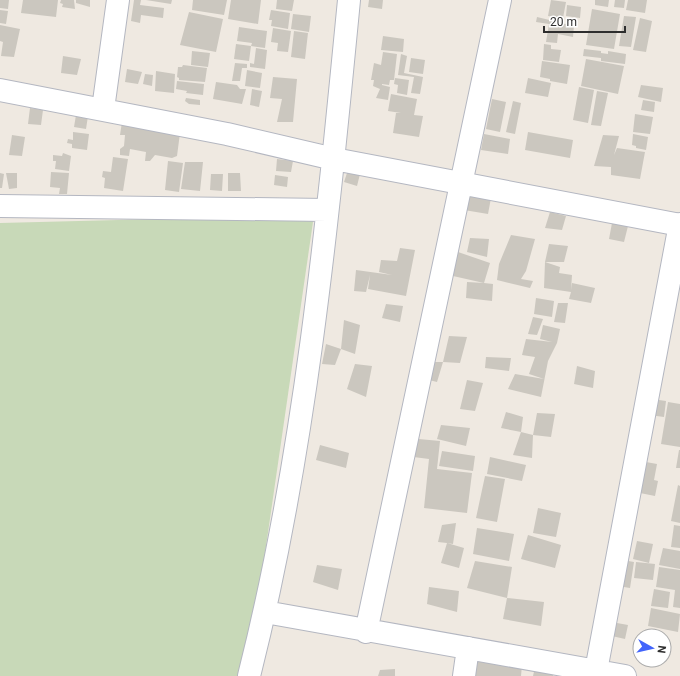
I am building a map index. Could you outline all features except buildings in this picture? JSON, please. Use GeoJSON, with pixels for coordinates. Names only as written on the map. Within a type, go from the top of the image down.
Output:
{"type":"FeatureCollection","features":[{"type":"Feature","properties":{"kind":"street"},"geometry":{"type":"LineString","coordinates":[[103,109],[118,0]]}},
{"type":"Feature","properties":{"kind":"street"},"geometry":{"type":"LineString","coordinates":[[249,676],[265,612],[293,464],[316,310],[334,159],[349,0]]}},
{"type":"Feature","properties":{"kind":"street"},"geometry":{"type":"LineString","coordinates":[[366,632],[500,0]]}},
{"type":"Feature","properties":{"kind":"street"},"geometry":{"type":"LineString","coordinates":[[0,90],[227,134],[334,159],[461,182],[680,225],[596,673]]}},
{"type":"Feature","properties":{"kind":"street"},"geometry":{"type":"LineString","coordinates":[[0,206],[327,210]]}},
{"type":"Feature","properties":{"kind":"street"},"geometry":{"type":"LineString","coordinates":[[265,612],[366,632],[468,648],[596,673],[625,676]]}},
{"type":"Feature","properties":{"kind":"street"},"geometry":{"type":"LineString","coordinates":[[464,676],[468,648]]}},
{"type":"Feature","properties":{"kind":"green space"},"geometry":{"type":"Polygon","coordinates":[[[314,215],[254,629],[239,676],[0,676],[0,223],[314,215]]]}}]}
